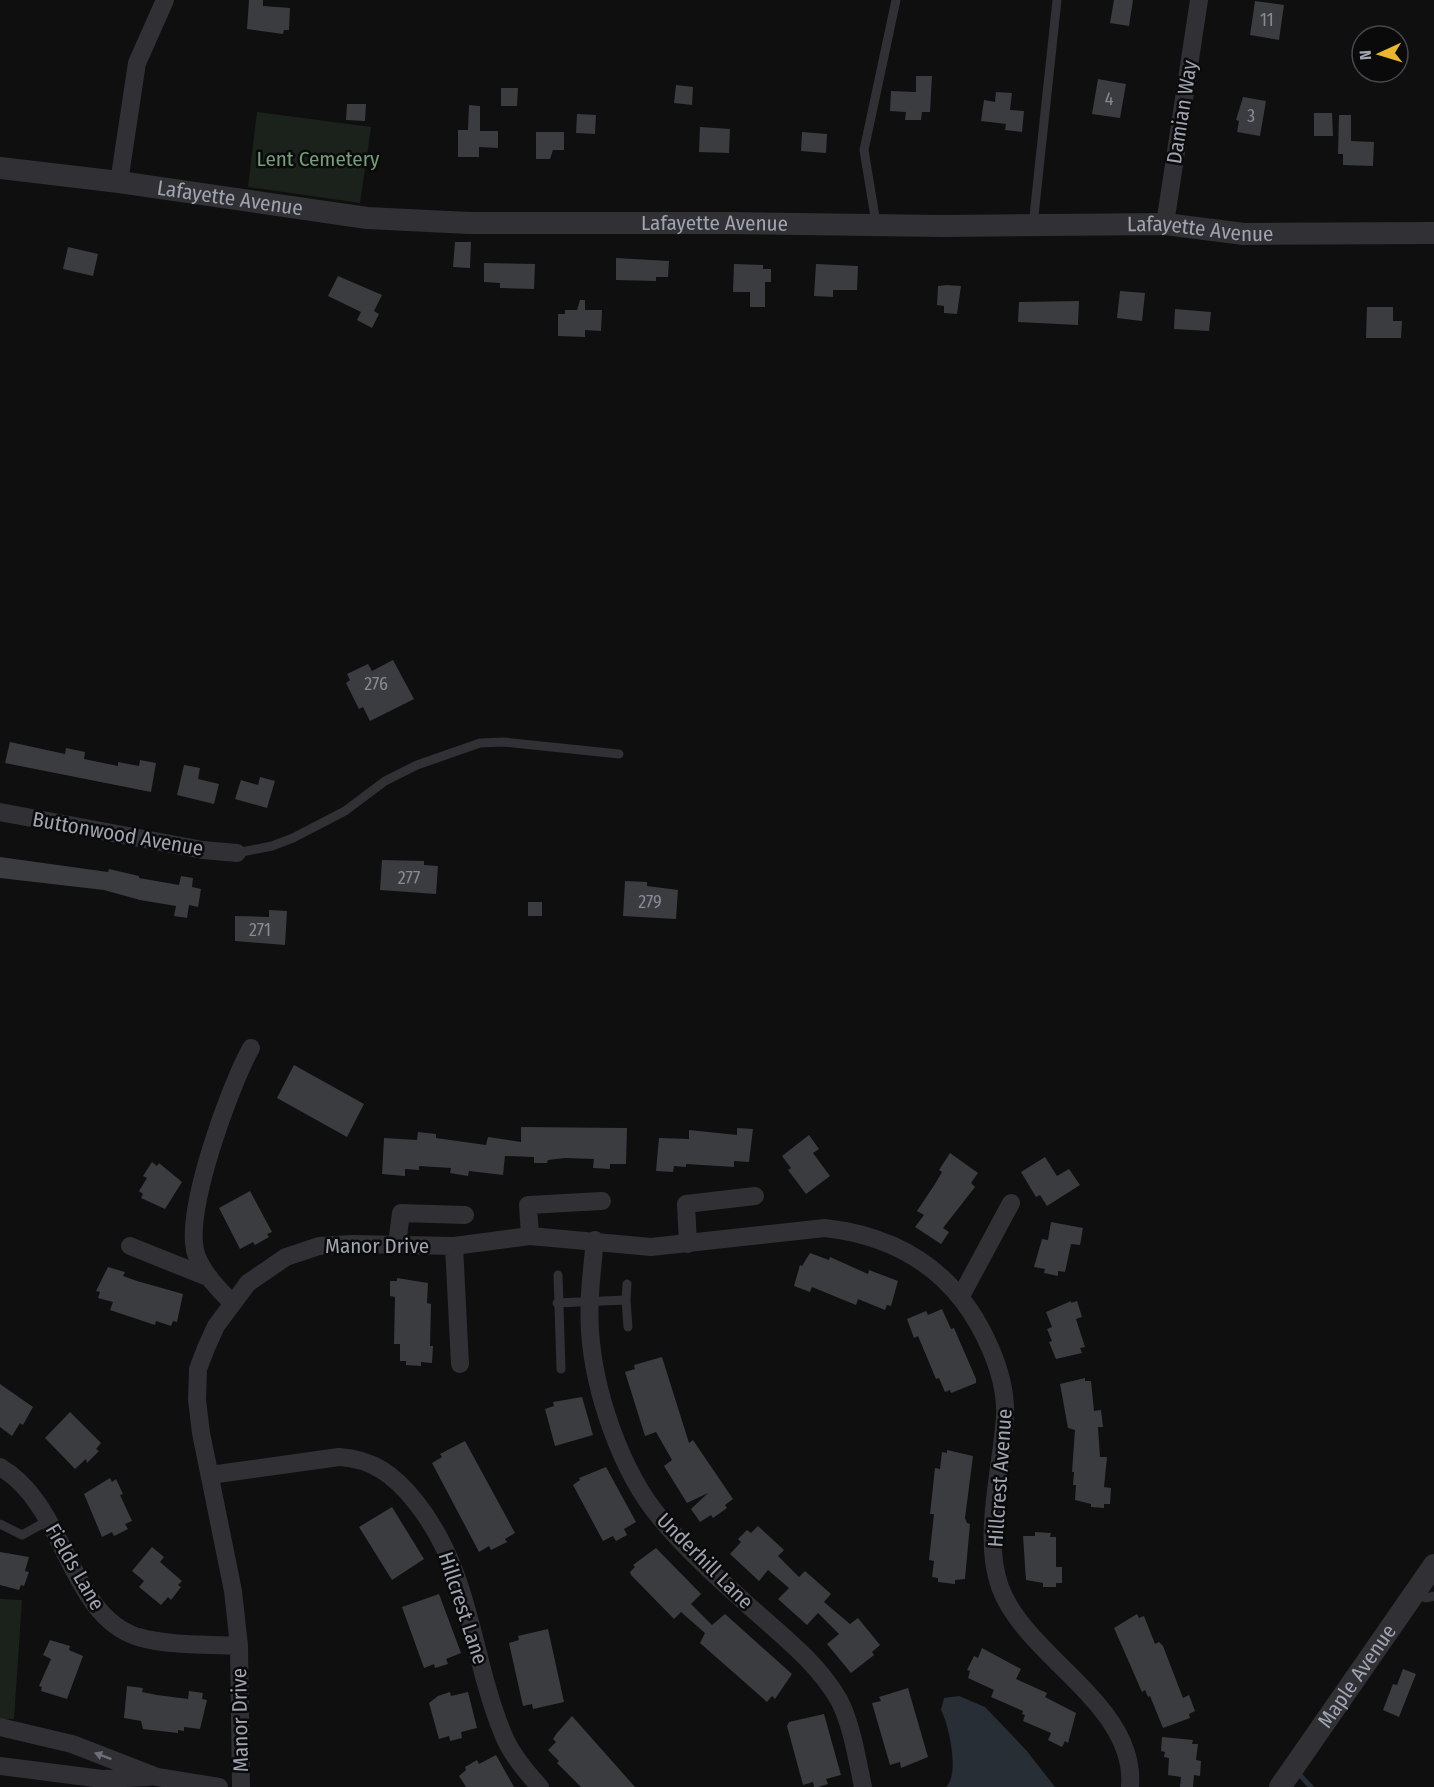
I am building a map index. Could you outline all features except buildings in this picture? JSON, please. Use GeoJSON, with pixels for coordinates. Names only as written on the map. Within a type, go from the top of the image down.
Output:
{"type":"FeatureCollection","features":[{"type":"Feature","properties":{"kind":"street"},"geometry":{"type":"LineString","coordinates":[[119,182],[137,63],[165,0]]}},
{"type":"Feature","properties":{"kind":"street","name":"Damian Way"},"geometry":{"type":"LineString","coordinates":[[1165,224],[1199,0]]}},
{"type":"Feature","properties":{"kind":"street","name":"Lafayette Avenue"},"geometry":{"type":"LineString","coordinates":[[0,168],[119,182],[367,218],[469,223],[730,223],[876,226],[1165,224],[1244,234],[1434,233]]}},
{"type":"Feature","properties":{"kind":"street","name":"Buttonwood Avenue"},"geometry":{"type":"LineString","coordinates":[[0,812],[203,850],[237,853]]}},
{"type":"Feature","properties":{"kind":"street"},"geometry":{"type":"LineString","coordinates":[[232,1303],[210,1278],[196,1253],[193,1235],[196,1212],[227,1098],[251,1048]]}},
{"type":"Feature","properties":{"kind":"street"},"geometry":{"type":"LineString","coordinates":[[688,1244],[686,1204],[754,1196]]}},
{"type":"Feature","properties":{"kind":"street"},"geometry":{"type":"LineString","coordinates":[[530,1236],[528,1205],[602,1202]]}},
{"type":"Feature","properties":{"kind":"street"},"geometry":{"type":"LineString","coordinates":[[961,1296],[1011,1203]]}},
{"type":"Feature","properties":{"kind":"street"},"geometry":{"type":"LineString","coordinates":[[397,1244],[401,1213],[465,1215]]}},
{"type":"Feature","properties":{"kind":"street","name":"Manor Drive"},"geometry":{"type":"LineString","coordinates":[[241,1787],[239,1646],[233,1591],[201,1433],[197,1400],[198,1370],[216,1326],[232,1303],[248,1283],[286,1257],[302,1250],[341,1244],[454,1246],[530,1236],[651,1246],[688,1244],[795,1229],[825,1228],[850,1231],[877,1239],[913,1256],[951,1284],[977,1320],[988,1343]]}},
{"type":"Feature","properties":{"kind":"street","name":"Underhill Lane"},"geometry":{"type":"LineString","coordinates":[[595,1240],[590,1301],[593,1354],[604,1404],[618,1447],[638,1483],[667,1526],[795,1649],[839,1700],[863,1787]]}},
{"type":"Feature","properties":{"kind":"street"},"geometry":{"type":"LineString","coordinates":[[130,1246],[210,1278]]}},
{"type":"Feature","properties":{"kind":"street"},"geometry":{"type":"LineString","coordinates":[[454,1246],[460,1364]]}},
{"type":"Feature","properties":{"kind":"street","name":"Hillcrest Avenue"},"geometry":{"type":"LineString","coordinates":[[988,1343],[1005,1396],[993,1539],[1000,1587],[1025,1629],[1097,1704],[1110,1721],[1121,1743],[1131,1774],[1130,1787]]}},
{"type":"Feature","properties":{"kind":"street","name":"Hillcrest Lane"},"geometry":{"type":"LineString","coordinates":[[210,1475],[339,1457],[356,1458],[372,1463],[397,1480],[431,1521],[453,1562],[504,1737],[540,1787]]}},
{"type":"Feature","properties":{"kind":"street","name":"Fields Lane"},"geometry":{"type":"LineString","coordinates":[[0,1467],[31,1492],[49,1520],[94,1605],[109,1622],[137,1636],[160,1641],[239,1646]]}},
{"type":"Feature","properties":{"kind":"street","name":"Maple Avenue"},"geometry":{"type":"LineString","coordinates":[[1280,1787],[1424,1595],[1434,1565]]}},
{"type":"Feature","properties":{"kind":"street"},"geometry":{"type":"LineString","coordinates":[[0,1727],[72,1744],[156,1782]]}},
{"type":"Feature","properties":{"kind":"street"},"geometry":{"type":"LineString","coordinates":[[0,1766],[102,1779],[219,1787]]}},
{"type":"Feature","properties":{"kind":"lane"},"geometry":{"type":"LineString","coordinates":[[876,226],[864,150],[896,0]]}},
{"type":"Feature","properties":{"kind":"lane"},"geometry":{"type":"LineString","coordinates":[[1033,225],[1057,0]]}},
{"type":"Feature","properties":{"kind":"lane"},"geometry":{"type":"LineString","coordinates":[[237,853],[272,846],[293,838],[345,811],[396,775],[417,765],[480,743],[504,742],[619,754]]}},
{"type":"Feature","properties":{"kind":"lane"},"geometry":{"type":"LineString","coordinates":[[558,1275],[557,1303],[561,1369]]}},
{"type":"Feature","properties":{"kind":"lane"},"geometry":{"type":"LineString","coordinates":[[627,1284],[628,1328]]}},
{"type":"Feature","properties":{"kind":"lane"},"geometry":{"type":"LineString","coordinates":[[557,1303],[626,1300]]}},
{"type":"Feature","properties":{"kind":"lane"},"geometry":{"type":"LineString","coordinates":[[0,1524],[22,1534],[49,1520]]}},
{"type":"Feature","properties":{"kind":"green space","name":"Lent Cemetery"},"geometry":{"type":"Polygon","coordinates":[[[257,112],[371,127],[360,203],[248,187],[257,112]]]}},
{"type":"Feature","properties":{"kind":"green space"},"geometry":{"type":"Polygon","coordinates":[[[0,1599],[22,1600],[14,1719],[0,1719],[0,1599]]]}},
{"type":"Feature","properties":{"kind":"shaded area"},"geometry":{"type":"Polygon","coordinates":[[[959,1696],[985,1707],[1026,1750],[1055,1787],[946,1787],[950,1781],[953,1761],[950,1738],[941,1710],[944,1698],[959,1696]]]}},
{"type":"Feature","properties":{"kind":"waterway"},"geometry":{"type":"LineString","coordinates":[[1297,1772],[1311,1787]]}}]}
